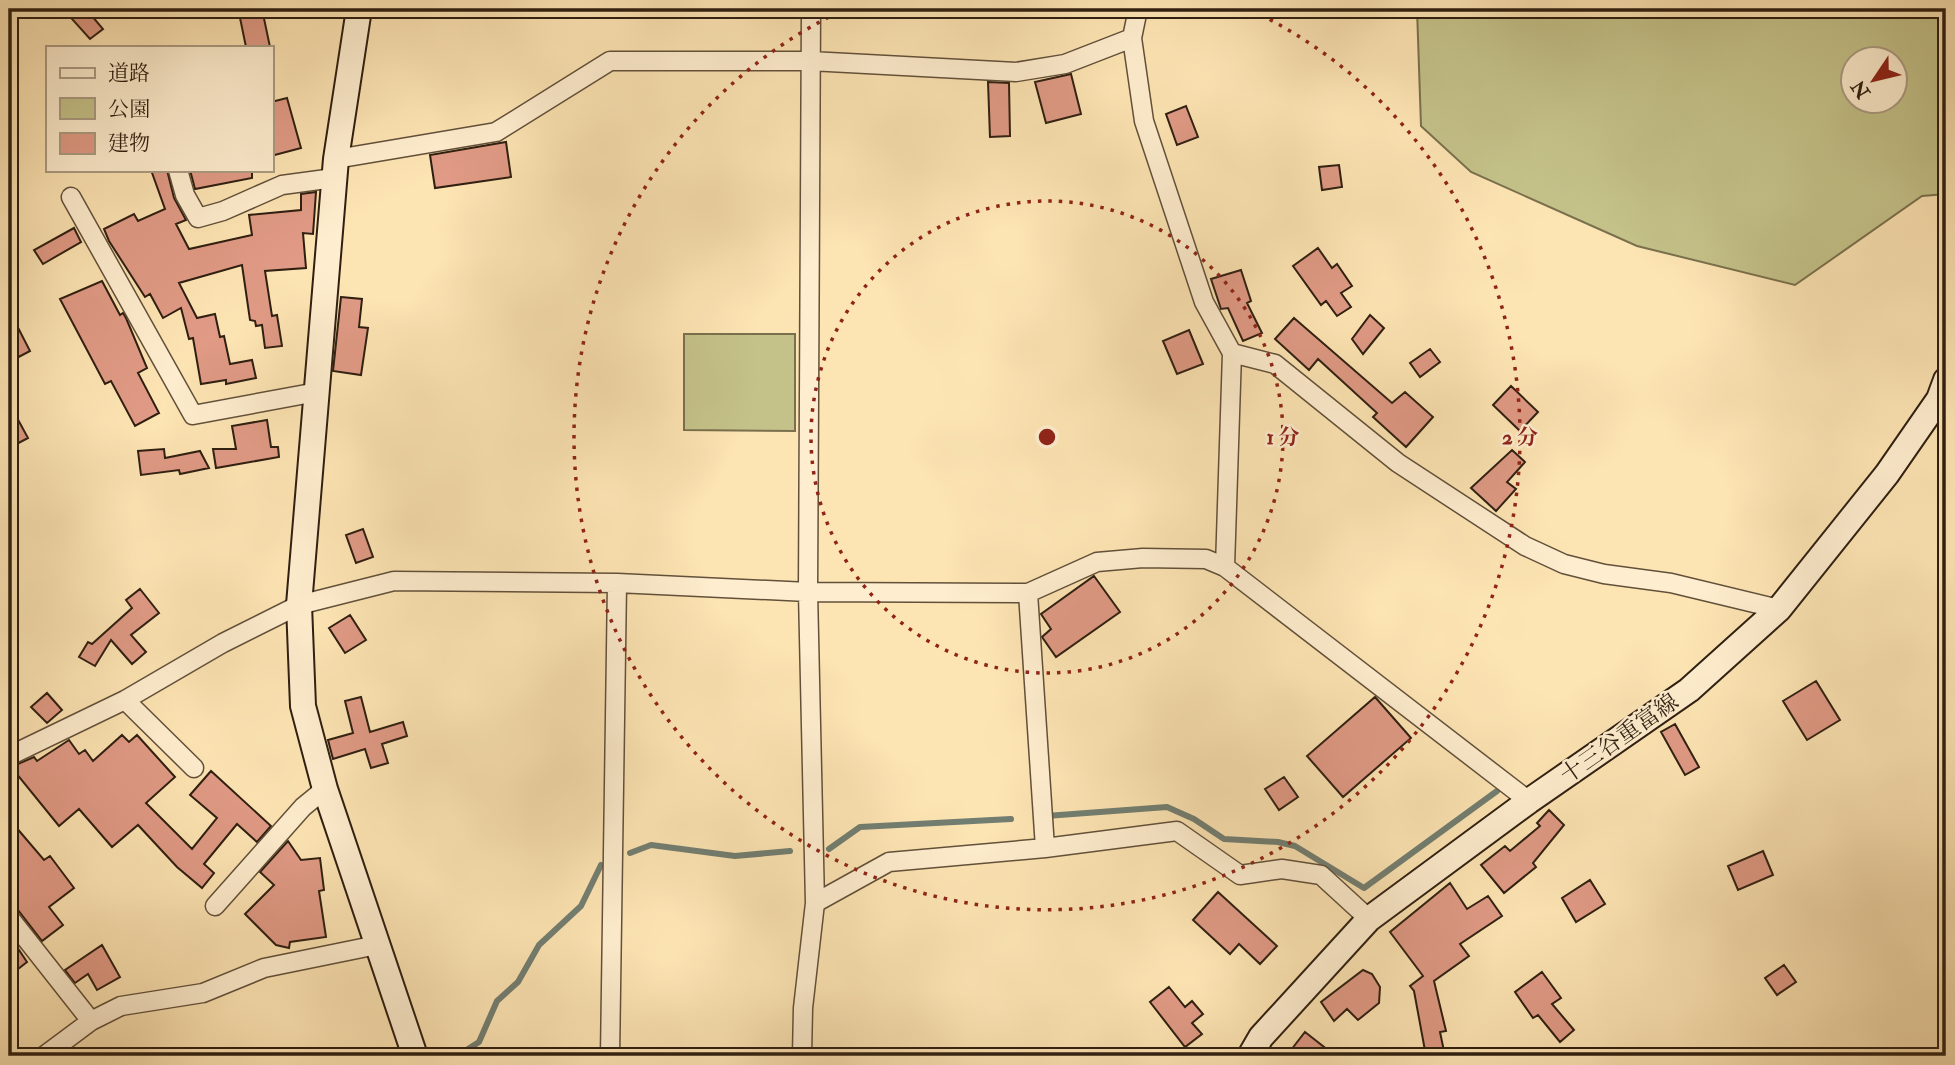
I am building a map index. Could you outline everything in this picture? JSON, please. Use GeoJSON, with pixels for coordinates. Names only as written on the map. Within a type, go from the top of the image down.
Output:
{"type":"FeatureCollection","features":[{"type":"Feature","properties":{"kind":"street"},"geometry":{"type":"LineString","coordinates":[[359,9],[335,169],[299,605],[303,706],[325,789],[415,1056]]}},
{"type":"Feature","properties":{"kind":"street"},"geometry":{"type":"LineString","coordinates":[[802,1056],[803,1008],[815,903],[808,592],[811,9]]}},
{"type":"Feature","properties":{"kind":"street"},"geometry":{"type":"LineString","coordinates":[[1138,9],[1132,38],[1144,121],[1204,302],[1232,353],[1225,567]]}},
{"type":"Feature","properties":{"kind":"street"},"geometry":{"type":"LineString","coordinates":[[178,172],[184,195],[198,218],[335,169],[496,132],[610,61],[810,61],[1016,72],[1065,64],[1132,38]]}},
{"type":"Feature","properties":{"kind":"street"},"geometry":{"type":"LineString","coordinates":[[71,197],[193,415],[317,392]]}},
{"type":"Feature","properties":{"kind":"street"},"geometry":{"type":"LineString","coordinates":[[1232,353],[1275,364],[1398,463],[1525,547],[1577,568],[1671,583],[1779,609]]}},
{"type":"Feature","properties":{"kind":"street","name":"十三谷重富線"},"geometry":{"type":"LineString","coordinates":[[1250,1056],[1261,1037],[1370,919],[1529,801],[1689,690],[1779,609],[1887,474],[1939,399],[1946,380]]}},
{"type":"Feature","properties":{"kind":"street"},"geometry":{"type":"LineString","coordinates":[[9,756],[125,700],[223,643],[299,605],[394,581],[617,583],[808,592],[1028,593],[1097,562],[1143,558],[1206,559],[1225,567],[1529,801]]}},
{"type":"Feature","properties":{"kind":"street"},"geometry":{"type":"LineString","coordinates":[[610,1056],[617,583]]}},
{"type":"Feature","properties":{"kind":"street"},"geometry":{"type":"LineString","coordinates":[[1028,593],[1045,848]]}},
{"type":"Feature","properties":{"kind":"street"},"geometry":{"type":"LineString","coordinates":[[125,700],[194,768]]}},
{"type":"Feature","properties":{"kind":"street"},"geometry":{"type":"LineString","coordinates":[[215,906],[303,807],[325,789]]}},
{"type":"Feature","properties":{"kind":"street"},"geometry":{"type":"LineString","coordinates":[[815,903],[889,862],[1045,848],[1177,831],[1240,875],[1282,869],[1321,875],[1370,919]]}},
{"type":"Feature","properties":{"kind":"street"},"geometry":{"type":"LineString","coordinates":[[9,917],[92,1021]]}},
{"type":"Feature","properties":{"kind":"street"},"geometry":{"type":"LineString","coordinates":[[44,1056],[92,1021],[121,1006],[203,993],[264,968],[377,945]]}},
{"type":"Feature","properties":{"kind":"green space"},"geometry":{"type":"Polygon","coordinates":[[[1417,9],[1946,9],[1946,194],[1922,196],[1795,285],[1637,246],[1471,172],[1421,126],[1417,9]]]}},
{"type":"Feature","properties":{"kind":"green space"},"geometry":{"type":"Polygon","coordinates":[[[684,334],[795,334],[795,431],[684,430],[684,334]]]}},
{"type":"Feature","properties":{"kind":"building"},"geometry":{"type":"Polygon","coordinates":[[[86,9],[103,29],[90,39],[72,19],[86,9]]]}},
{"type":"Feature","properties":{"kind":"building"},"geometry":{"type":"Polygon","coordinates":[[[262,9],[270,46],[246,46],[239,13],[262,9]]]}},
{"type":"Feature","properties":{"kind":"building"},"geometry":{"type":"Polygon","coordinates":[[[1071,74],[1081,114],[1046,123],[1035,82],[1071,74]]]}},
{"type":"Feature","properties":{"kind":"building"},"geometry":{"type":"Polygon","coordinates":[[[988,82],[1009,83],[1010,136],[990,137],[988,82]]]}},
{"type":"Feature","properties":{"kind":"building"},"geometry":{"type":"Polygon","coordinates":[[[287,98],[301,148],[273,155],[273,102],[287,98]]]}},
{"type":"Feature","properties":{"kind":"building"},"geometry":{"type":"Polygon","coordinates":[[[1186,106],[1198,137],[1177,145],[1166,114],[1186,106]]]}},
{"type":"Feature","properties":{"kind":"building"},"geometry":{"type":"Polygon","coordinates":[[[506,142],[511,177],[435,188],[430,155],[506,142]]]}},
{"type":"Feature","properties":{"kind":"building"},"geometry":{"type":"Polygon","coordinates":[[[1339,165],[1342,187],[1322,190],[1319,167],[1339,165]]]}},
{"type":"Feature","properties":{"kind":"building"},"geometry":{"type":"Polygon","coordinates":[[[152,172],[168,172],[174,198],[186,220],[176,224],[189,249],[252,235],[249,215],[301,210],[301,194],[316,192],[313,234],[303,233],[306,268],[265,271],[272,316],[277,315],[282,346],[265,348],[262,325],[256,326],[255,321],[250,320],[242,265],[179,283],[197,318],[215,314],[220,337],[224,336],[230,364],[252,360],[256,378],[226,384],[226,380],[201,384],[193,338],[189,339],[181,308],[163,318],[150,294],[145,297],[109,241],[104,229],[134,214],[138,221],[165,209],[152,172]]]}},
{"type":"Feature","properties":{"kind":"building"},"geometry":{"type":"Polygon","coordinates":[[[191,172],[252,172],[252,178],[195,189],[191,172]]]}},
{"type":"Feature","properties":{"kind":"building"},"geometry":{"type":"Polygon","coordinates":[[[74,228],[81,242],[43,264],[34,250],[74,228]]]}},
{"type":"Feature","properties":{"kind":"building"},"geometry":{"type":"Polygon","coordinates":[[[1318,248],[1332,268],[1337,264],[1352,286],[1341,293],[1351,307],[1337,316],[1326,301],[1321,305],[1293,266],[1318,248]]]}},
{"type":"Feature","properties":{"kind":"building"},"geometry":{"type":"Polygon","coordinates":[[[1241,270],[1251,301],[1247,303],[1262,333],[1243,341],[1228,308],[1221,309],[1211,279],[1241,270]]]}},
{"type":"Feature","properties":{"kind":"building"},"geometry":{"type":"Polygon","coordinates":[[[102,281],[120,315],[123,313],[126,318],[147,368],[138,373],[159,413],[135,426],[111,381],[105,384],[60,299],[102,281]]]}},
{"type":"Feature","properties":{"kind":"building"},"geometry":{"type":"Polygon","coordinates":[[[341,297],[362,299],[359,327],[368,328],[361,375],[333,371],[341,297]]]}},
{"type":"Feature","properties":{"kind":"building"},"geometry":{"type":"Polygon","coordinates":[[[9,310],[30,351],[9,362],[9,310]]]}},
{"type":"Feature","properties":{"kind":"building"},"geometry":{"type":"Polygon","coordinates":[[[1370,315],[1384,328],[1363,354],[1352,339],[1370,315]]]}},
{"type":"Feature","properties":{"kind":"building"},"geometry":{"type":"Polygon","coordinates":[[[1294,318],[1392,403],[1405,392],[1433,417],[1406,447],[1373,417],[1377,413],[1318,359],[1309,370],[1275,339],[1294,318]]]}},
{"type":"Feature","properties":{"kind":"building"},"geometry":{"type":"Polygon","coordinates":[[[1189,330],[1203,364],[1177,374],[1163,341],[1189,330]]]}},
{"type":"Feature","properties":{"kind":"building"},"geometry":{"type":"Polygon","coordinates":[[[1430,349],[1440,362],[1420,377],[1410,363],[1430,349]]]}},
{"type":"Feature","properties":{"kind":"building"},"geometry":{"type":"Polygon","coordinates":[[[1511,386],[1538,412],[1520,431],[1493,405],[1511,386]]]}},
{"type":"Feature","properties":{"kind":"building"},"geometry":{"type":"Polygon","coordinates":[[[9,403],[28,438],[9,448],[9,403]]]}},
{"type":"Feature","properties":{"kind":"building"},"geometry":{"type":"Polygon","coordinates":[[[267,420],[271,447],[278,447],[279,457],[216,468],[213,449],[236,449],[232,426],[267,420]]]}},
{"type":"Feature","properties":{"kind":"building"},"geometry":{"type":"Polygon","coordinates":[[[164,449],[165,458],[200,451],[209,468],[180,474],[179,470],[141,475],[138,451],[164,449]]]}},
{"type":"Feature","properties":{"kind":"building"},"geometry":{"type":"Polygon","coordinates":[[[1512,450],[1525,462],[1507,482],[1516,489],[1496,511],[1471,488],[1512,450]]]}},
{"type":"Feature","properties":{"kind":"building"},"geometry":{"type":"Polygon","coordinates":[[[363,529],[373,557],[356,563],[346,535],[363,529]]]}},
{"type":"Feature","properties":{"kind":"building"},"geometry":{"type":"Polygon","coordinates":[[[1094,576],[1120,612],[1056,657],[1042,637],[1051,629],[1041,614],[1094,576]]]}},
{"type":"Feature","properties":{"kind":"building"},"geometry":{"type":"Polygon","coordinates":[[[140,589],[159,613],[131,635],[146,652],[132,664],[111,640],[95,666],[79,657],[88,642],[92,644],[132,608],[126,600],[140,589]]]}},
{"type":"Feature","properties":{"kind":"building"},"geometry":{"type":"Polygon","coordinates":[[[350,615],[366,640],[345,653],[329,628],[350,615]]]}},
{"type":"Feature","properties":{"kind":"building"},"geometry":{"type":"Polygon","coordinates":[[[1816,681],[1840,720],[1807,740],[1783,701],[1816,681]]]}},
{"type":"Feature","properties":{"kind":"building"},"geometry":{"type":"Polygon","coordinates":[[[47,693],[62,710],[47,723],[31,707],[47,693]]]}},
{"type":"Feature","properties":{"kind":"building"},"geometry":{"type":"Polygon","coordinates":[[[361,697],[370,732],[403,722],[407,736],[382,744],[388,763],[371,768],[365,749],[333,759],[328,740],[353,733],[345,701],[361,697]]]}},
{"type":"Feature","properties":{"kind":"building"},"geometry":{"type":"Polygon","coordinates":[[[1375,697],[1411,738],[1343,797],[1307,756],[1375,697]]]}},
{"type":"Feature","properties":{"kind":"building"},"geometry":{"type":"Polygon","coordinates":[[[1675,724],[1699,767],[1685,775],[1661,732],[1675,724]]]}},
{"type":"Feature","properties":{"kind":"building"},"geometry":{"type":"Polygon","coordinates":[[[122,735],[129,742],[137,735],[175,777],[146,803],[192,849],[217,818],[190,795],[211,771],[271,826],[257,842],[237,824],[204,864],[214,873],[202,888],[177,867],[138,825],[112,847],[79,809],[59,826],[11,767],[34,757],[37,761],[69,740],[79,754],[85,750],[93,761],[122,735]]]}},
{"type":"Feature","properties":{"kind":"building"},"geometry":{"type":"Polygon","coordinates":[[[1284,777],[1298,797],[1279,810],[1265,789],[1284,777]]]}},
{"type":"Feature","properties":{"kind":"building"},"geometry":{"type":"Polygon","coordinates":[[[1549,810],[1564,825],[1533,863],[1536,867],[1504,893],[1481,865],[1505,846],[1510,851],[1540,826],[1537,823],[1549,810]]]}},
{"type":"Feature","properties":{"kind":"building"},"geometry":{"type":"Polygon","coordinates":[[[9,819],[44,860],[50,856],[74,888],[49,907],[63,925],[42,941],[18,910],[9,906],[9,819]]]}},
{"type":"Feature","properties":{"kind":"building"},"geometry":{"type":"Polygon","coordinates":[[[288,841],[301,860],[320,858],[324,890],[319,891],[326,937],[290,942],[289,948],[276,945],[245,914],[274,885],[260,872],[288,841]]]}},
{"type":"Feature","properties":{"kind":"building"},"geometry":{"type":"Polygon","coordinates":[[[1763,851],[1773,875],[1738,890],[1728,866],[1763,851]]]}},
{"type":"Feature","properties":{"kind":"building"},"geometry":{"type":"Polygon","coordinates":[[[1590,880],[1605,904],[1576,922],[1562,898],[1590,880]]]}},
{"type":"Feature","properties":{"kind":"building"},"geometry":{"type":"Polygon","coordinates":[[[1450,883],[1467,909],[1488,896],[1502,916],[1460,944],[1469,956],[1434,981],[1446,1031],[1440,1032],[1445,1056],[1426,1056],[1414,991],[1410,986],[1423,976],[1390,932],[1450,883]]]}},
{"type":"Feature","properties":{"kind":"building"},"geometry":{"type":"Polygon","coordinates":[[[1218,892],[1277,946],[1260,964],[1239,944],[1230,954],[1193,920],[1218,892]]]}},
{"type":"Feature","properties":{"kind":"building"},"geometry":{"type":"Polygon","coordinates":[[[9,935],[27,962],[9,976],[9,935]]]}},
{"type":"Feature","properties":{"kind":"building"},"geometry":{"type":"Polygon","coordinates":[[[102,945],[120,977],[97,990],[88,974],[75,983],[65,970],[102,945]]]}},
{"type":"Feature","properties":{"kind":"building"},"geometry":{"type":"Polygon","coordinates":[[[1784,965],[1796,982],[1777,995],[1765,978],[1784,965]]]}},
{"type":"Feature","properties":{"kind":"building"},"geometry":{"type":"Polygon","coordinates":[[[1363,970],[1372,974],[1380,987],[1379,1003],[1358,1020],[1347,1009],[1334,1021],[1321,1002],[1363,970]]]}},
{"type":"Feature","properties":{"kind":"building"},"geometry":{"type":"Polygon","coordinates":[[[1542,972],[1561,998],[1552,1004],[1574,1030],[1560,1042],[1538,1015],[1533,1018],[1515,992],[1542,972]]]}},
{"type":"Feature","properties":{"kind":"building"},"geometry":{"type":"Polygon","coordinates":[[[1169,987],[1185,1007],[1192,1001],[1203,1014],[1192,1023],[1202,1034],[1185,1047],[1150,1002],[1169,987]]]}},
{"type":"Feature","properties":{"kind":"building"},"geometry":{"type":"Polygon","coordinates":[[[1305,1032],[1324,1047],[1316,1056],[1298,1056],[1291,1050],[1305,1032]]]}},
{"type":"Feature","properties":{"kind":"waterway"},"geometry":{"type":"LineString","coordinates":[[1046,816],[1167,807],[1194,819],[1224,839],[1278,842],[1295,846],[1364,888],[1497,791]]}},
{"type":"Feature","properties":{"kind":"waterway"},"geometry":{"type":"LineString","coordinates":[[829,849],[860,827],[1011,819]]}},
{"type":"Feature","properties":{"kind":"waterway"},"geometry":{"type":"LineString","coordinates":[[630,853],[651,845],[735,856],[790,851]]}},
{"type":"Feature","properties":{"kind":"waterway"},"geometry":{"type":"LineString","coordinates":[[457,1056],[479,1042],[497,1001],[518,982],[539,945],[581,906],[601,865]]}}]}
